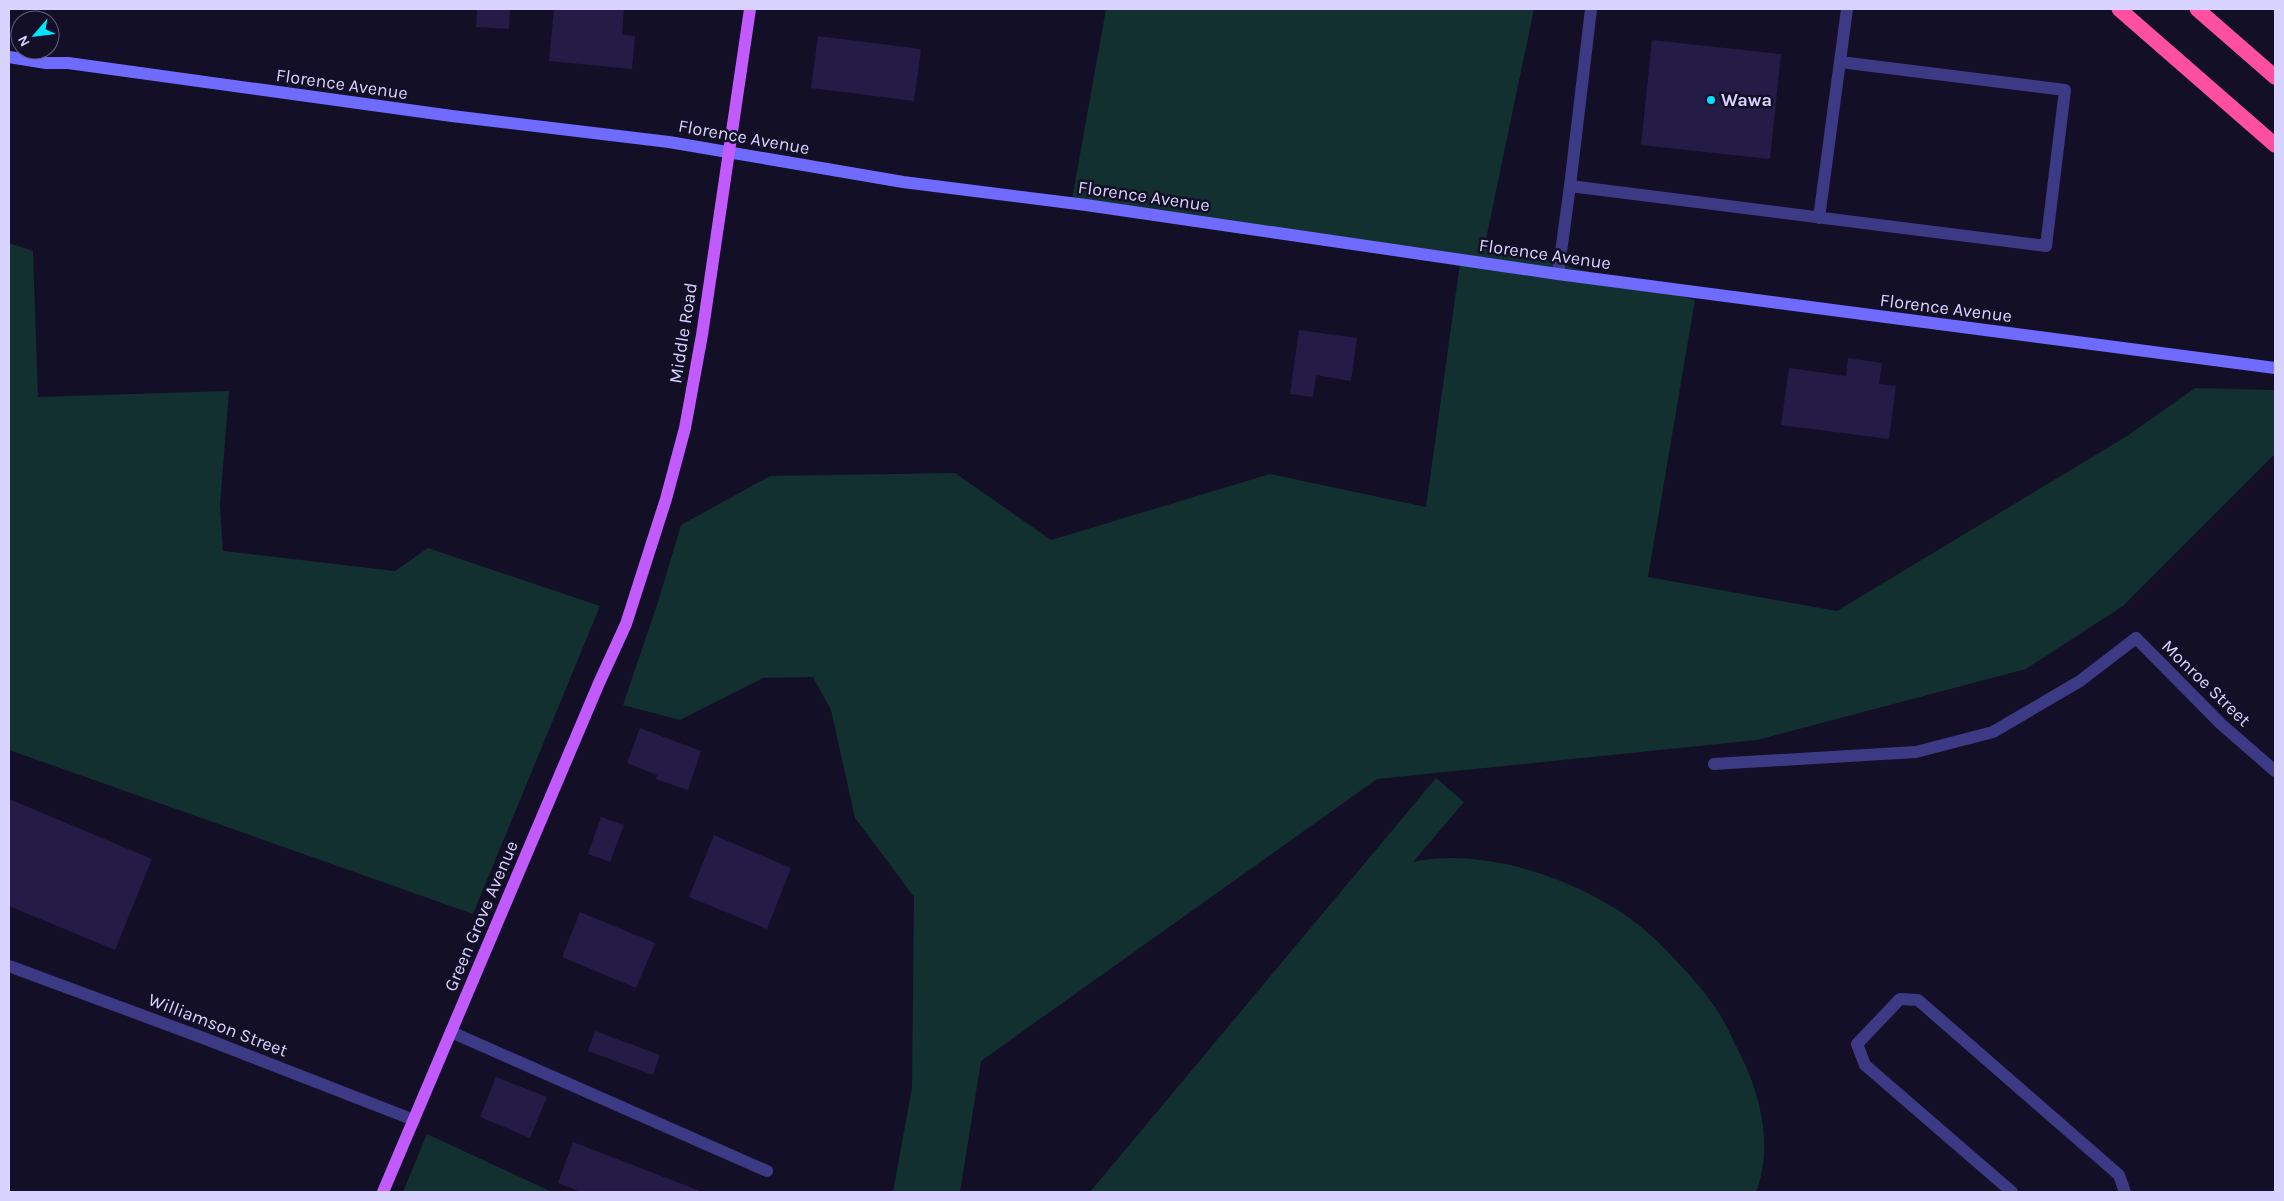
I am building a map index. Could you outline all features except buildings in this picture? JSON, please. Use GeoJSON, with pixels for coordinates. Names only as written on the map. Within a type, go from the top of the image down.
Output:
{"type":"FeatureCollection","features":[{"type":"Feature","properties":{"kind":"highway"},"geometry":{"type":"LineString","coordinates":[[2120,9],[2275,145]]}},
{"type":"Feature","properties":{"kind":"highway"},"geometry":{"type":"LineString","coordinates":[[2197,9],[2275,76]]}},
{"type":"Feature","properties":{"kind":"main road","name":"Middle Road"},"geometry":{"type":"LineString","coordinates":[[612,652],[626,624],[685,428],[702,335],[750,9]]}},
{"type":"Feature","properties":{"kind":"main road","name":"Green Grove Avenue"},"geometry":{"type":"LineString","coordinates":[[383,1192],[612,652]]}},
{"type":"Feature","properties":{"kind":"street"},"geometry":{"type":"LineString","coordinates":[[1558,274],[1591,9]]}},
{"type":"Feature","properties":{"kind":"street"},"geometry":{"type":"LineString","coordinates":[[1819,218],[1846,9]]}},
{"type":"Feature","properties":{"kind":"street","name":"Florence Avenue"},"geometry":{"type":"LineString","coordinates":[[9,57],[46,63],[68,63],[452,116],[669,142],[903,182],[1086,205],[1558,274],[2275,368]]}},
{"type":"Feature","properties":{"kind":"street"},"geometry":{"type":"LineString","coordinates":[[1570,186],[2046,246],[2065,90],[1840,62]]}},
{"type":"Feature","properties":{"kind":"street","name":"Monroe Street"},"geometry":{"type":"LineString","coordinates":[[1714,764],[1916,752],[1993,732],[2080,681],[2136,638],[2221,724],[2275,771]]}},
{"type":"Feature","properties":{"kind":"street","name":"Williamson Street"},"geometry":{"type":"LineString","coordinates":[[9,966],[206,1038],[414,1120]]}},
{"type":"Feature","properties":{"kind":"street"},"geometry":{"type":"LineString","coordinates":[[2012,1192],[1865,1066],[1857,1044],[1900,999],[1918,1000],[2119,1175],[2125,1192]]}},
{"type":"Feature","properties":{"kind":"street"},"geometry":{"type":"LineString","coordinates":[[451,1032],[767,1171]]}},
{"type":"Feature","properties":{"kind":"green space"},"geometry":{"type":"Polygon","coordinates":[[[1106,9],[1534,9],[1485,244],[1695,300],[1648,577],[1837,611],[2127,436],[2195,388],[2275,390],[2275,454],[2123,606],[2026,669],[1757,740],[1377,779],[981,1061],[960,1192],[893,1192],[912,1088],[914,897],[855,818],[831,710],[813,677],[763,678],[680,720],[623,705],[658,602],[681,525],[770,476],[955,473],[1051,540],[1270,474],[1426,507],[1460,263],[1071,205],[1106,9]]]}},
{"type":"Feature","properties":{"kind":"green space"},"geometry":{"type":"Polygon","coordinates":[[[9,243],[33,251],[38,397],[229,391],[220,505],[223,551],[395,571],[428,548],[600,606],[473,914],[9,750],[9,243]]]}},
{"type":"Feature","properties":{"kind":"green space"},"geometry":{"type":"Polygon","coordinates":[[[1436,778],[1464,802],[1413,862],[1443,858],[1476,859],[1510,865],[1543,874],[1576,887],[1634,921],[1664,948],[1706,995],[1720,1014],[1746,1066],[1758,1101],[1764,1137],[1764,1156],[1756,1192],[1090,1192],[1436,778]]]}},
{"type":"Feature","properties":{"kind":"green space"},"geometry":{"type":"Polygon","coordinates":[[[427,1134],[552,1192],[403,1192],[427,1134]]]}},
{"type":"Feature","properties":{"kind":"place","name":"Wawa"},"geometry":{"type":"Point","coordinates":[1711,100]}}]}
